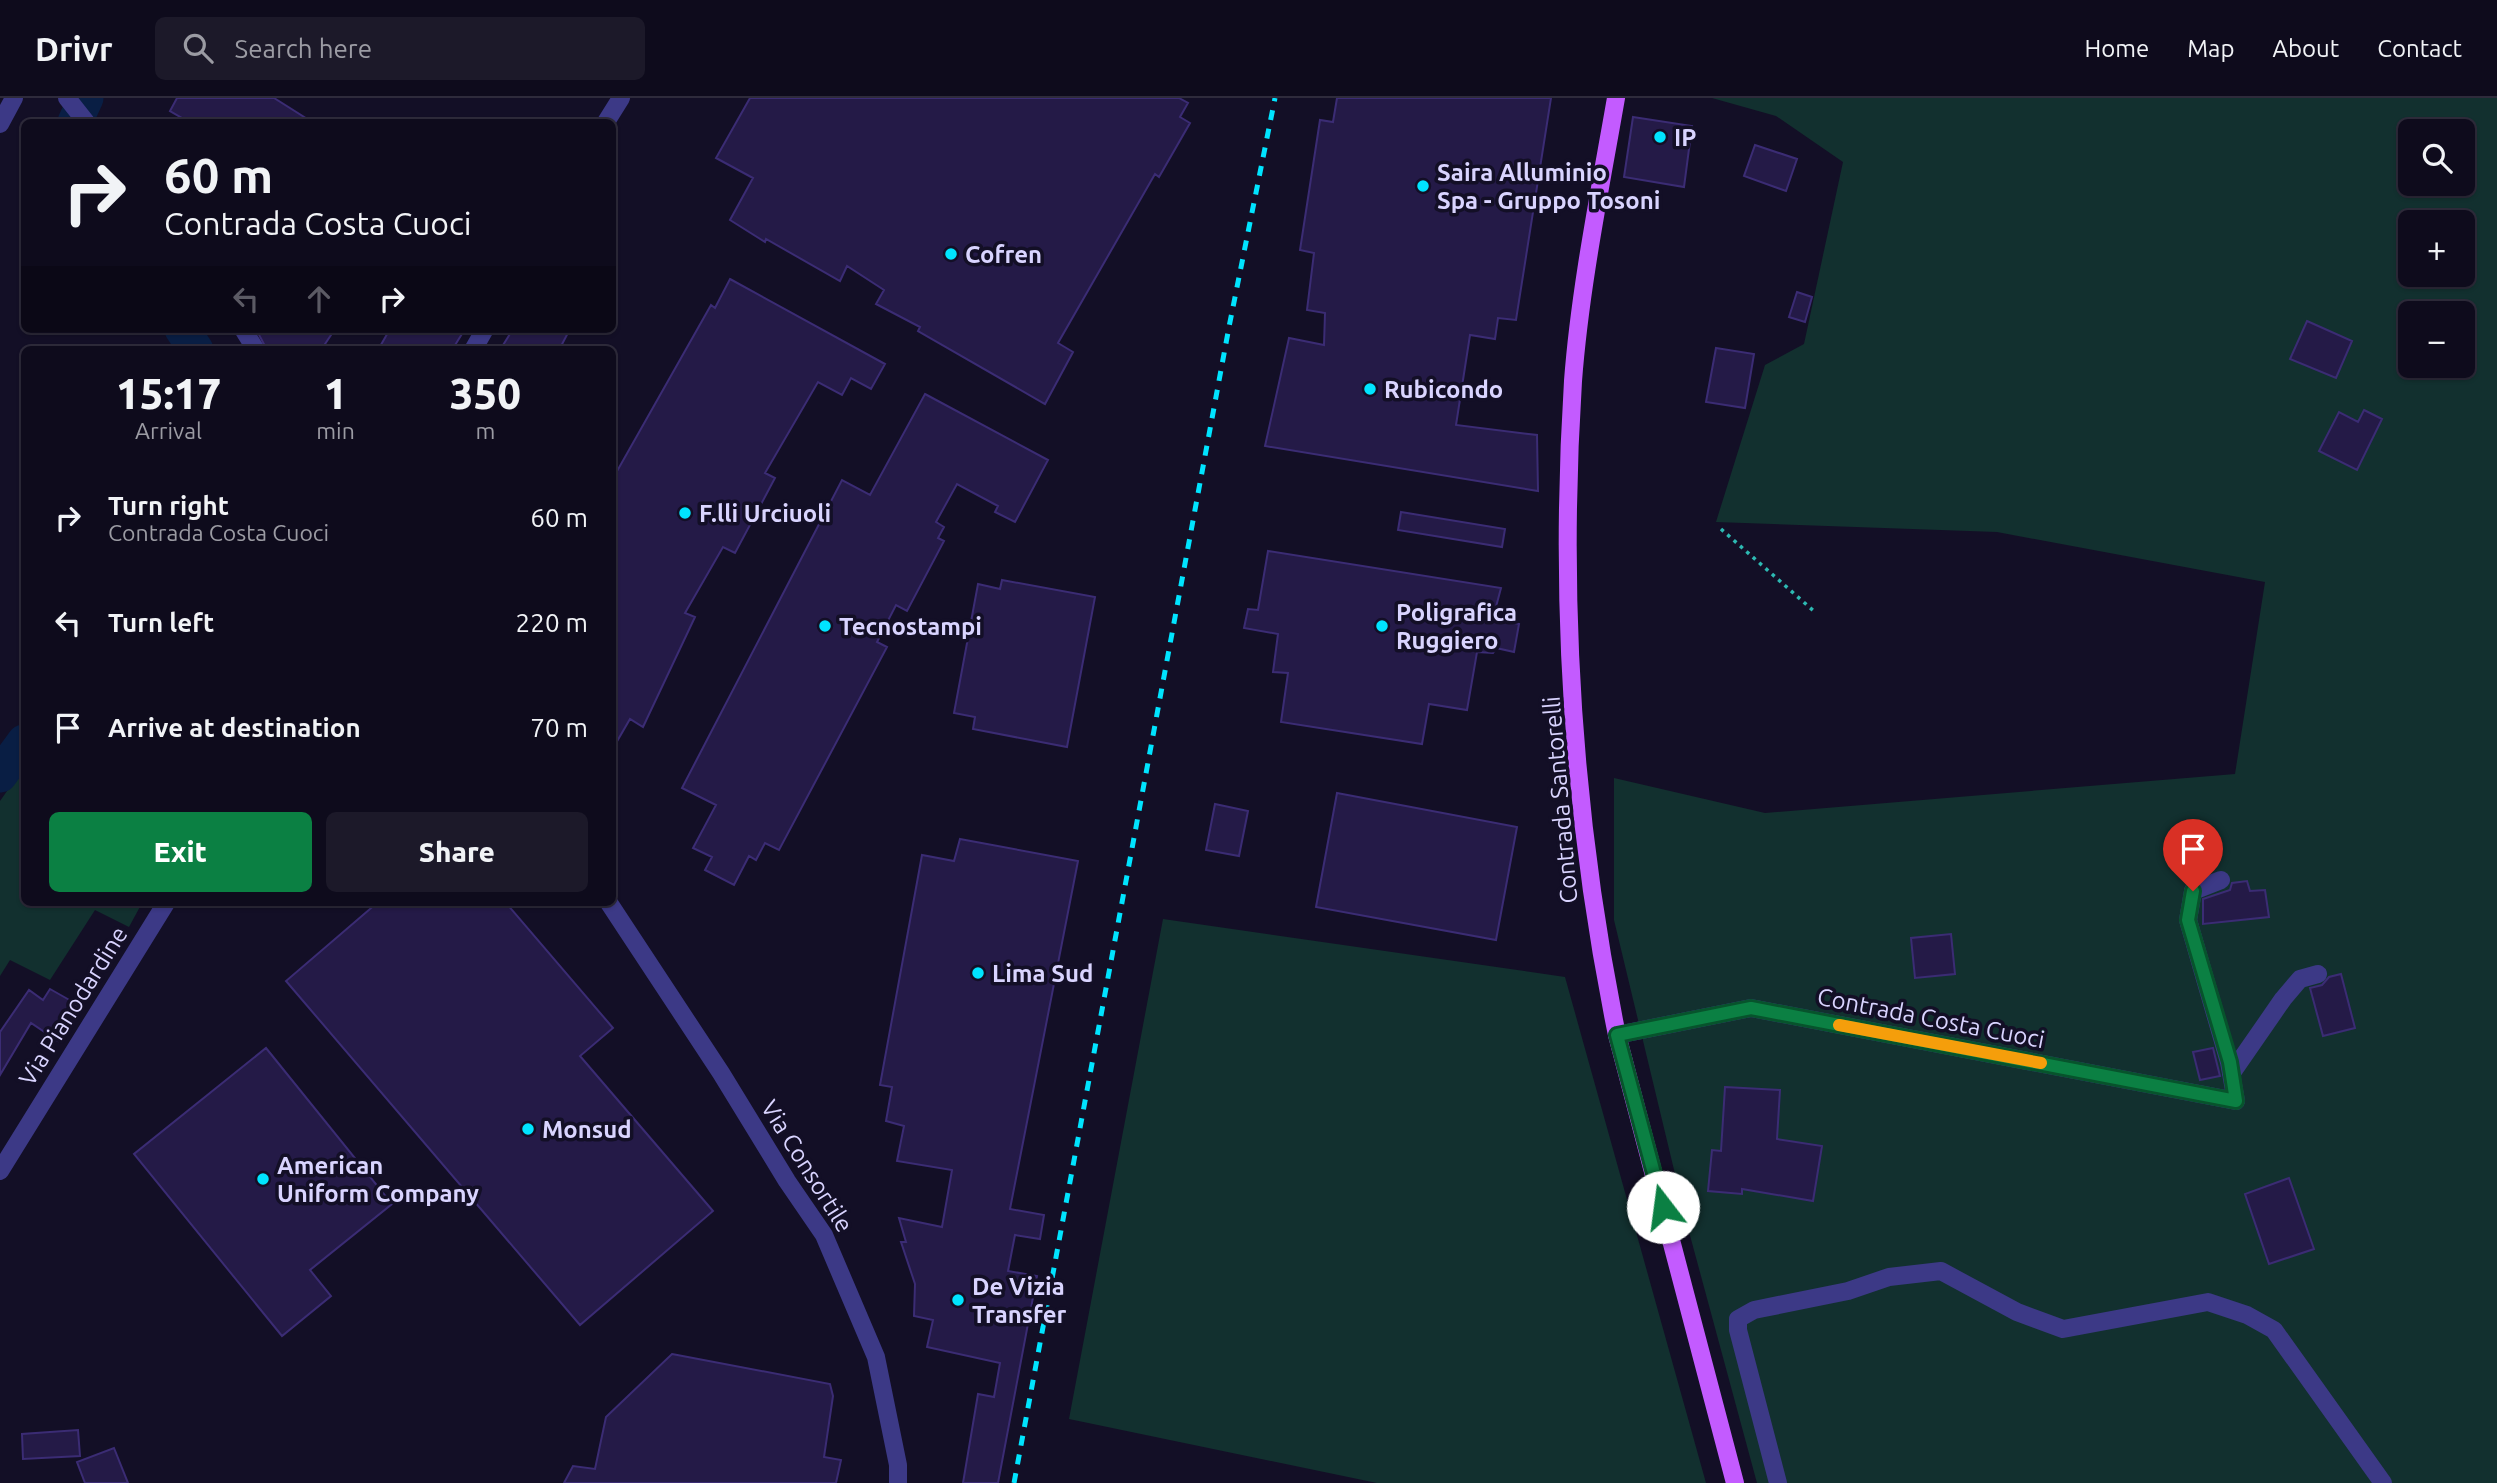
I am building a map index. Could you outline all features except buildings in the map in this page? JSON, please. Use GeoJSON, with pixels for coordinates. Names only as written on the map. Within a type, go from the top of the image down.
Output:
{"type":"FeatureCollection","features":[{"type":"Feature","properties":{"kind":"main road","name":"Contrada Santorelli"},"geometry":{"type":"LineString","coordinates":[[1616,98],[1590,256],[1574,379],[1567,583],[1583,832],[1602,964],[1617,1035],[1735,1483]]}},
{"type":"Feature","properties":{"kind":"street"},"geometry":{"type":"LineString","coordinates":[[0,124],[14,98]]}},
{"type":"Feature","properties":{"kind":"street"},"geometry":{"type":"LineString","coordinates":[[67,98],[83,119]]}},
{"type":"Feature","properties":{"kind":"street"},"geometry":{"type":"LineString","coordinates":[[609,119],[621,98]]}},
{"type":"Feature","properties":{"kind":"street"},"geometry":{"type":"LineString","coordinates":[[2221,880],[2193,891],[2188,920],[2231,1074]]}},
{"type":"Feature","properties":{"kind":"street","name":"Via Pianodardine"},"geometry":{"type":"LineString","coordinates":[[0,1171],[164,906]]}},
{"type":"Feature","properties":{"kind":"street","name":"Via Consortile"},"geometry":{"type":"LineString","coordinates":[[611,906],[824,1235],[876,1357],[898,1465],[898,1483]]}},
{"type":"Feature","properties":{"kind":"street"},"geometry":{"type":"LineString","coordinates":[[2231,1074],[2300,979],[2318,974]]}},
{"type":"Feature","properties":{"kind":"street","name":"Contrada Costa Cuoci"},"geometry":{"type":"LineString","coordinates":[[1617,1035],[1751,1008],[2236,1101],[2231,1074]]}},
{"type":"Feature","properties":{"kind":"street"},"geometry":{"type":"LineString","coordinates":[[1778,1483],[1738,1330],[1738,1319],[1754,1310],[1849,1291],[1889,1277],[1941,1271],[2017,1312],[2063,1329],[2208,1302],[2247,1315],[2274,1330],[2314,1390],[2383,1483]]}},
{"type":"Feature","properties":{"kind":"path"},"geometry":{"type":"LineString","coordinates":[[1721,528],[1816,613]]}},
{"type":"Feature","properties":{"kind":"green space"},"geometry":{"type":"Polygon","coordinates":[[[1712,98],[2497,98],[2497,1483],[1757,1483],[1688,1228],[1614,920],[1614,778],[1765,813],[2235,774],[2265,582],[1997,532],[1716,522],[1765,365],[1804,344],[1843,162],[1776,116],[1712,98]]]}},
{"type":"Feature","properties":{"kind":"green space"},"geometry":{"type":"Polygon","coordinates":[[[21,771],[21,906],[140,906],[129,927],[95,910],[50,980],[10,960],[0,976],[0,801],[21,771]]]}},
{"type":"Feature","properties":{"kind":"green space"},"geometry":{"type":"Polygon","coordinates":[[[1163,919],[1565,977],[1706,1483],[1377,1483],[1069,1419],[1163,919]]]}},
{"type":"Feature","properties":{"kind":"waterway"},"geometry":{"type":"LineString","coordinates":[[76,119],[86,98]]}},
{"type":"Feature","properties":{"kind":"waterway"},"geometry":{"type":"LineString","coordinates":[[185,333],[193,346]]}},
{"type":"Feature","properties":{"kind":"waterway"},"geometry":{"type":"LineString","coordinates":[[0,775],[21,746]]}},
{"type":"Feature","properties":{"kind":"railway"},"geometry":{"type":"LineString","coordinates":[[1014,1483],[1229,327],[1275,98]]}},
{"type":"Feature","properties":{"kind":"slow traffic"},"geometry":{"type":"LineString","coordinates":[[1839,1025],[2041,1063]]}},
{"type":"Feature","properties":{"kind":"place","name":"IP"},"geometry":{"type":"Point","coordinates":[1660,137]}},
{"type":"Feature","properties":{"kind":"place","name":"Saira Alluminio Spa - Gruppo Tosoni"},"geometry":{"type":"Point","coordinates":[1423,186]}},
{"type":"Feature","properties":{"kind":"place","name":"Cofren"},"geometry":{"type":"Point","coordinates":[951,254]}},
{"type":"Feature","properties":{"kind":"place","name":"Rubicondo"},"geometry":{"type":"Point","coordinates":[1370,389]}},
{"type":"Feature","properties":{"kind":"place","name":"F.lli Urciuoli"},"geometry":{"type":"Point","coordinates":[685,513]}},
{"type":"Feature","properties":{"kind":"place","name":"Tecnostampi"},"geometry":{"type":"Point","coordinates":[825,626]}},
{"type":"Feature","properties":{"kind":"place","name":"Poligrafica Ruggiero"},"geometry":{"type":"Point","coordinates":[1382,626]}},
{"type":"Feature","properties":{"kind":"place","name":"Lima Sud"},"geometry":{"type":"Point","coordinates":[978,973]}},
{"type":"Feature","properties":{"kind":"place","name":"Monsud"},"geometry":{"type":"Point","coordinates":[528,1129]}},
{"type":"Feature","properties":{"kind":"place","name":"American Uniform Company"},"geometry":{"type":"Point","coordinates":[263,1179]}},
{"type":"Feature","properties":{"kind":"place","name":"De Vizia Transfer"},"geometry":{"type":"Point","coordinates":[958,1300]}},
{"type":"Feature","properties":{"kind":"route"},"geometry":{"type":"LineString","coordinates":[[1663,1207],[1617,1035],[1751,1008],[2236,1101],[2230,1062],[2188,920],[2193,891]]}}]}
